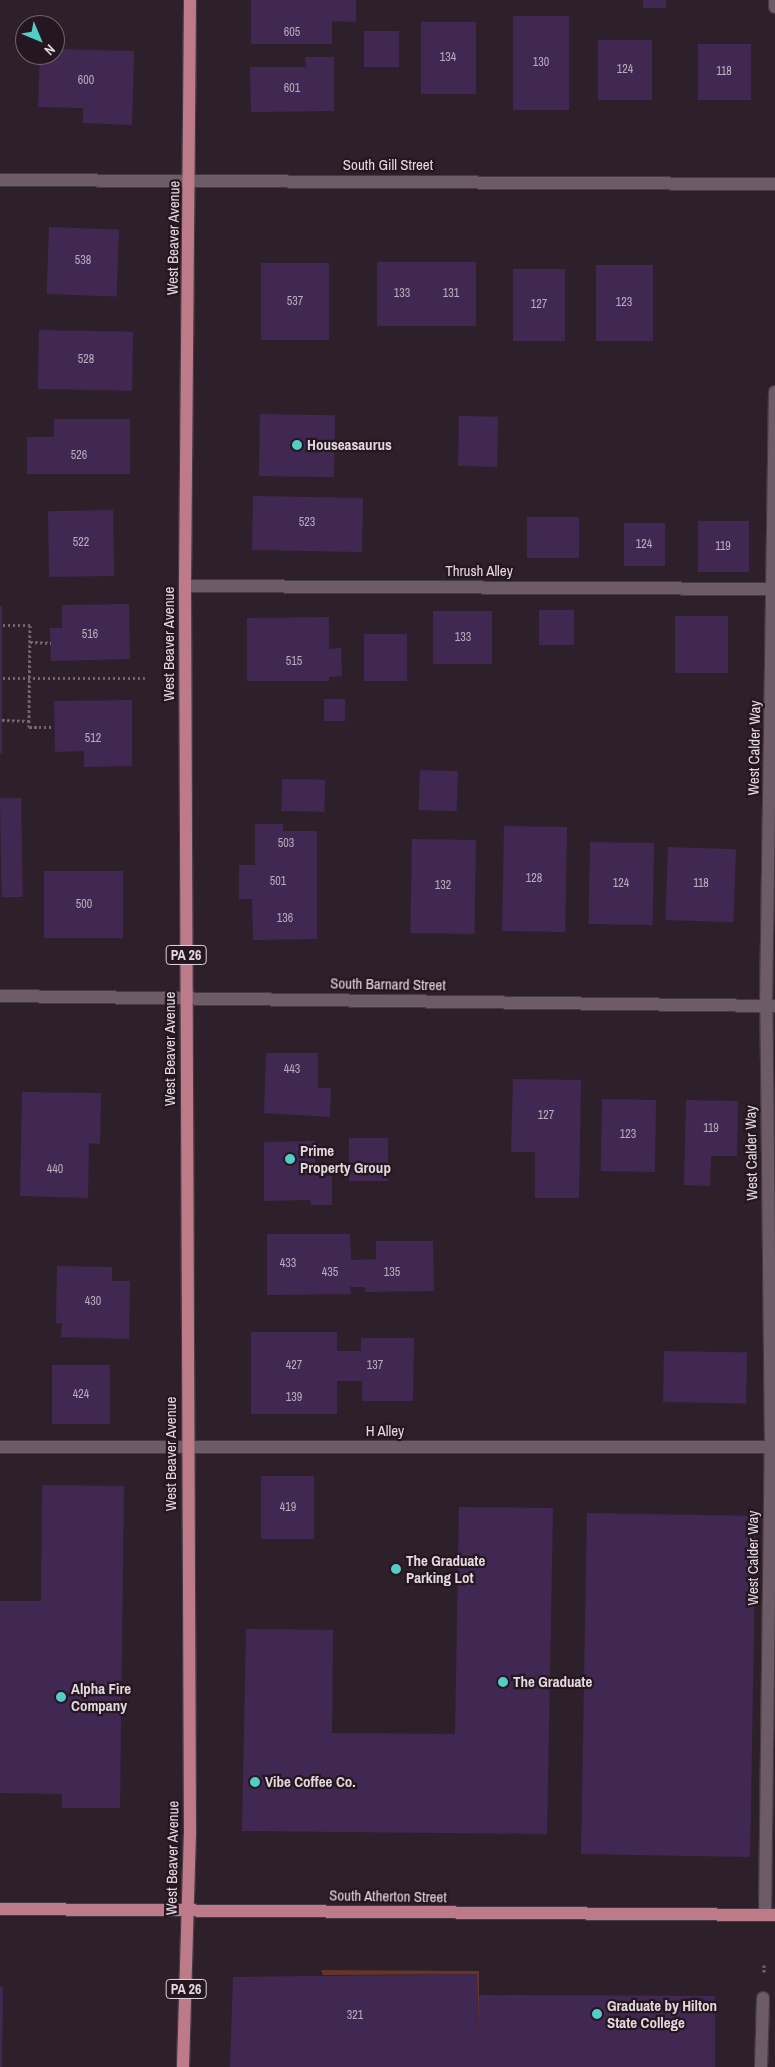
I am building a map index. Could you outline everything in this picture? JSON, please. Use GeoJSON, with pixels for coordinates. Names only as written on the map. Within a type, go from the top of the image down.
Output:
{"type":"FeatureCollection","features":[{"type":"Feature","properties":{"kind":"main road","name":"West Beaver Avenue"},"geometry":{"type":"LineString","coordinates":[[183,2067],[188,1910],[185,586],[190,180],[190,0]]}},
{"type":"Feature","properties":{"kind":"main road","name":"South Atherton Street"},"geometry":{"type":"LineString","coordinates":[[0,1909],[770,1914]]}},
{"type":"Feature","properties":{"kind":"street"},"geometry":{"type":"LineString","coordinates":[[775,0],[775,7]]}},
{"type":"Feature","properties":{"kind":"street","name":"South Gill Street"},"geometry":{"type":"LineString","coordinates":[[0,180],[775,184]]}},
{"type":"Feature","properties":{"kind":"street","name":"West Calder Way"},"geometry":{"type":"LineString","coordinates":[[770,1914],[770,1006],[775,392]]}},
{"type":"Feature","properties":{"kind":"street","name":"Thrush Alley"},"geometry":{"type":"LineString","coordinates":[[185,586],[773,589]]}},
{"type":"Feature","properties":{"kind":"street","name":"South Barnard Street"},"geometry":{"type":"LineString","coordinates":[[0,996],[770,1006]]}},
{"type":"Feature","properties":{"kind":"street","name":"H Alley"},"geometry":{"type":"LineString","coordinates":[[0,1447],[771,1447]]}},
{"type":"Feature","properties":{"kind":"street"},"geometry":{"type":"LineString","coordinates":[[761,2067],[763,1998]]}},
{"type":"Feature","properties":{"kind":"path"},"geometry":{"type":"LineString","coordinates":[[3,625],[30,625],[29,727],[54,726]]}},
{"type":"Feature","properties":{"kind":"path"},"geometry":{"type":"LineString","coordinates":[[30,642],[50,643]]}},
{"type":"Feature","properties":{"kind":"path"},"geometry":{"type":"LineString","coordinates":[[2,678],[148,678]]}},
{"type":"Feature","properties":{"kind":"path"},"geometry":{"type":"LineString","coordinates":[[2,720],[29,721]]}},
{"type":"Feature","properties":{"kind":"shaded area"},"geometry":{"type":"Polygon","coordinates":[[[321,1970],[479,1971],[479,2067],[477,1974],[323,1975],[321,1970]]]}},
{"type":"Feature","properties":{"kind":"building"},"geometry":{"type":"Polygon","coordinates":[[[251,0],[356,0],[356,22],[332,21],[332,44],[251,44],[251,0]]]}},
{"type":"Feature","properties":{"kind":"building"},"geometry":{"type":"Polygon","coordinates":[[[643,0],[666,0],[666,8],[643,8],[643,0]]]}},
{"type":"Feature","properties":{"kind":"building"},"geometry":{"type":"Polygon","coordinates":[[[513,16],[569,16],[569,110],[513,110],[513,16]]]}},
{"type":"Feature","properties":{"kind":"building"},"geometry":{"type":"Polygon","coordinates":[[[421,22],[476,22],[476,94],[421,94],[421,22]]]}},
{"type":"Feature","properties":{"kind":"building"},"geometry":{"type":"Polygon","coordinates":[[[364,31],[399,31],[399,67],[364,67],[364,31]]]}},
{"type":"Feature","properties":{"kind":"building"},"geometry":{"type":"Polygon","coordinates":[[[598,40],[652,40],[652,100],[598,100],[598,40]]]}},
{"type":"Feature","properties":{"kind":"building"},"geometry":{"type":"Polygon","coordinates":[[[698,44],[751,44],[751,100],[698,100],[698,44]]]}},
{"type":"Feature","properties":{"kind":"building"},"geometry":{"type":"Polygon","coordinates":[[[65,49],[134,51],[132,125],[83,123],[83,108],[38,107],[40,65],[65,65],[65,49]]]}},
{"type":"Feature","properties":{"kind":"building"},"geometry":{"type":"Polygon","coordinates":[[[305,57],[334,57],[334,111],[251,112],[250,67],[306,67],[305,57]]]}},
{"type":"Feature","properties":{"kind":"building"},"geometry":{"type":"Polygon","coordinates":[[[49,227],[119,229],[117,296],[47,294],[49,227]]]}},
{"type":"Feature","properties":{"kind":"building"},"geometry":{"type":"Polygon","coordinates":[[[377,262],[476,262],[476,326],[377,326],[377,262]]]}},
{"type":"Feature","properties":{"kind":"building"},"geometry":{"type":"Polygon","coordinates":[[[261,263],[329,263],[329,340],[261,340],[261,263]]]}},
{"type":"Feature","properties":{"kind":"building"},"geometry":{"type":"Polygon","coordinates":[[[596,265],[653,265],[653,341],[596,341],[596,265]]]}},
{"type":"Feature","properties":{"kind":"building"},"geometry":{"type":"Polygon","coordinates":[[[513,269],[565,269],[565,341],[513,341],[513,269]]]}},
{"type":"Feature","properties":{"kind":"building"},"geometry":{"type":"Polygon","coordinates":[[[39,330],[133,332],[132,391],[38,389],[39,330]]]}},
{"type":"Feature","properties":{"kind":"building","name":"Houseasaurus"},"geometry":{"type":"Polygon","coordinates":[[[260,414],[335,415],[334,477],[259,476],[260,414]]]}},
{"type":"Feature","properties":{"kind":"building"},"geometry":{"type":"Polygon","coordinates":[[[459,416],[498,417],[497,467],[458,466],[459,416]]]}},
{"type":"Feature","properties":{"kind":"building"},"geometry":{"type":"Polygon","coordinates":[[[54,419],[130,419],[130,474],[27,474],[27,437],[54,437],[54,419]]]}},
{"type":"Feature","properties":{"kind":"building"},"geometry":{"type":"Polygon","coordinates":[[[253,496],[363,498],[362,552],[252,550],[253,496]]]}},
{"type":"Feature","properties":{"kind":"building"},"geometry":{"type":"Polygon","coordinates":[[[113,510],[114,576],[49,577],[48,511],[113,510]]]}},
{"type":"Feature","properties":{"kind":"building"},"geometry":{"type":"Polygon","coordinates":[[[527,517],[579,517],[579,558],[527,558],[527,517]]]}},
{"type":"Feature","properties":{"kind":"building"},"geometry":{"type":"Polygon","coordinates":[[[698,521],[749,521],[749,572],[698,572],[698,521]]]}},
{"type":"Feature","properties":{"kind":"building"},"geometry":{"type":"Polygon","coordinates":[[[624,523],[665,523],[665,566],[624,566],[624,523]]]}},
{"type":"Feature","properties":{"kind":"building"},"geometry":{"type":"Polygon","coordinates":[[[129,604],[130,659],[51,661],[50,628],[62,628],[62,605],[129,604]]]}},
{"type":"Feature","properties":{"kind":"building"},"geometry":{"type":"Polygon","coordinates":[[[0,606],[2,606],[2,753],[0,753],[0,606]]]}},
{"type":"Feature","properties":{"kind":"building"},"geometry":{"type":"Polygon","coordinates":[[[539,610],[574,610],[574,645],[539,645],[539,610]]]}},
{"type":"Feature","properties":{"kind":"building"},"geometry":{"type":"Polygon","coordinates":[[[433,611],[492,611],[492,664],[433,664],[433,611]]]}},
{"type":"Feature","properties":{"kind":"building"},"geometry":{"type":"Polygon","coordinates":[[[675,616],[728,616],[728,673],[675,673],[675,616]]]}},
{"type":"Feature","properties":{"kind":"building"},"geometry":{"type":"Polygon","coordinates":[[[329,617],[329,649],[341,648],[342,676],[329,677],[329,681],[247,681],[247,618],[329,617]]]}},
{"type":"Feature","properties":{"kind":"building"},"geometry":{"type":"Polygon","coordinates":[[[364,634],[407,634],[407,681],[364,681],[364,634]]]}},
{"type":"Feature","properties":{"kind":"building"},"geometry":{"type":"Polygon","coordinates":[[[324,699],[345,699],[345,721],[324,721],[324,699]]]}},
{"type":"Feature","properties":{"kind":"building"},"geometry":{"type":"Polygon","coordinates":[[[132,700],[132,766],[84,767],[84,751],[55,752],[54,701],[132,700]]]}},
{"type":"Feature","properties":{"kind":"building"},"geometry":{"type":"Polygon","coordinates":[[[420,770],[458,771],[457,811],[419,810],[420,770]]]}},
{"type":"Feature","properties":{"kind":"building"},"geometry":{"type":"Polygon","coordinates":[[[282,779],[325,780],[324,812],[281,811],[282,779]]]}},
{"type":"Feature","properties":{"kind":"building"},"geometry":{"type":"Polygon","coordinates":[[[0,798],[21,798],[23,897],[2,897],[0,798]]]}},
{"type":"Feature","properties":{"kind":"building"},"geometry":{"type":"Polygon","coordinates":[[[255,824],[283,824],[283,831],[317,831],[317,939],[253,940],[252,899],[239,899],[239,865],[255,865],[255,824]]]}},
{"type":"Feature","properties":{"kind":"building"},"geometry":{"type":"Polygon","coordinates":[[[504,826],[567,827],[565,932],[502,931],[504,826]]]}},
{"type":"Feature","properties":{"kind":"building"},"geometry":{"type":"Polygon","coordinates":[[[412,839],[476,840],[474,934],[410,933],[412,839]]]}},
{"type":"Feature","properties":{"kind":"building"},"geometry":{"type":"Polygon","coordinates":[[[590,842],[654,843],[653,925],[589,924],[590,842]]]}},
{"type":"Feature","properties":{"kind":"building"},"geometry":{"type":"Polygon","coordinates":[[[668,847],[736,849],[733,922],[665,920],[668,847]]]}},
{"type":"Feature","properties":{"kind":"building"},"geometry":{"type":"Polygon","coordinates":[[[44,871],[123,871],[123,938],[44,938],[44,871]]]}},
{"type":"Feature","properties":{"kind":"building"},"geometry":{"type":"Polygon","coordinates":[[[266,1053],[318,1053],[318,1088],[331,1088],[330,1117],[264,1113],[266,1053]]]}},
{"type":"Feature","properties":{"kind":"building"},"geometry":{"type":"Polygon","coordinates":[[[513,1079],[581,1080],[579,1198],[535,1198],[535,1152],[511,1152],[513,1079]]]}},
{"type":"Feature","properties":{"kind":"building"},"geometry":{"type":"Polygon","coordinates":[[[22,1092],[101,1093],[100,1144],[89,1143],[88,1198],[20,1196],[22,1092]]]}},
{"type":"Feature","properties":{"kind":"building"},"geometry":{"type":"Polygon","coordinates":[[[602,1099],[656,1100],[655,1172],[601,1171],[602,1099]]]}},
{"type":"Feature","properties":{"kind":"building"},"geometry":{"type":"Polygon","coordinates":[[[686,1100],[738,1101],[737,1156],[711,1156],[710,1186],[684,1185],[686,1100]]]}},
{"type":"Feature","properties":{"kind":"building"},"geometry":{"type":"Polygon","coordinates":[[[349,1138],[388,1138],[388,1181],[349,1181],[349,1138]]]}},
{"type":"Feature","properties":{"kind":"building","name":"Prime Property Group"},"geometry":{"type":"Polygon","coordinates":[[[315,1141],[315,1176],[332,1176],[332,1205],[311,1205],[310,1200],[264,1201],[264,1142],[315,1141]]]}},
{"type":"Feature","properties":{"kind":"building"},"geometry":{"type":"Polygon","coordinates":[[[267,1234],[350,1234],[351,1260],[376,1259],[376,1241],[433,1241],[434,1291],[365,1292],[365,1287],[350,1287],[351,1294],[267,1295],[267,1234]]]}},
{"type":"Feature","properties":{"kind":"building"},"geometry":{"type":"Polygon","coordinates":[[[57,1266],[112,1267],[112,1281],[130,1281],[129,1339],[61,1337],[62,1323],[56,1323],[57,1266]]]}},
{"type":"Feature","properties":{"kind":"building"},"geometry":{"type":"Polygon","coordinates":[[[251,1332],[337,1332],[337,1351],[361,1351],[361,1338],[414,1338],[413,1401],[362,1401],[362,1381],[337,1381],[337,1414],[251,1414],[251,1332]]]}},
{"type":"Feature","properties":{"kind":"building"},"geometry":{"type":"Polygon","coordinates":[[[664,1351],[747,1352],[746,1403],[663,1402],[664,1351]]]}},
{"type":"Feature","properties":{"kind":"building"},"geometry":{"type":"Polygon","coordinates":[[[52,1365],[110,1365],[110,1424],[52,1424],[52,1365]]]}},
{"type":"Feature","properties":{"kind":"building"},"geometry":{"type":"Polygon","coordinates":[[[261,1476],[314,1476],[314,1539],[261,1539],[261,1476]]]}},
{"type":"Feature","properties":{"kind":"building","name":"Alpha Fire Company"},"geometry":{"type":"Polygon","coordinates":[[[42,1485],[124,1486],[120,1808],[62,1808],[62,1794],[0,1793],[0,1601],[41,1601],[42,1485]]]}},
{"type":"Feature","properties":{"kind":"building","name":"The Graduate"},"geometry":{"type":"Polygon","coordinates":[[[459,1507],[553,1508],[547,1834],[242,1831],[246,1629],[333,1630],[332,1733],[455,1734],[459,1507]]]}},
{"type":"Feature","properties":{"kind":"building"},"geometry":{"type":"Polygon","coordinates":[[[587,1513],[756,1516],[750,1857],[581,1854],[587,1513]]]}},
{"type":"Feature","properties":{"kind":"building"},"geometry":{"type":"Polygon","coordinates":[[[477,1974],[478,2042],[479,1995],[715,1996],[715,2067],[230,2067],[233,1977],[477,1974]]]}},
{"type":"Feature","properties":{"kind":"building"},"geometry":{"type":"Polygon","coordinates":[[[0,1987],[3,1987],[2,2067],[0,2067],[0,1987]]]}},
{"type":"Feature","properties":{"kind":"place","name":"Houseasaurus"},"geometry":{"type":"Point","coordinates":[297,445]}},
{"type":"Feature","properties":{"kind":"place","name":"Prime Property Group"},"geometry":{"type":"Point","coordinates":[290,1159]}},
{"type":"Feature","properties":{"kind":"place","name":"The Graduate Parking Lot"},"geometry":{"type":"Point","coordinates":[396,1569]}},
{"type":"Feature","properties":{"kind":"place","name":"The Graduate"},"geometry":{"type":"Point","coordinates":[503,1682]}},
{"type":"Feature","properties":{"kind":"place","name":"Alpha Fire Company"},"geometry":{"type":"Point","coordinates":[61,1697]}},
{"type":"Feature","properties":{"kind":"place","name":"Vibe Coffee Co."},"geometry":{"type":"Point","coordinates":[255,1782]}},
{"type":"Feature","properties":{"kind":"place","name":"Graduate by Hilton State College"},"geometry":{"type":"Point","coordinates":[597,2014]}}]}
